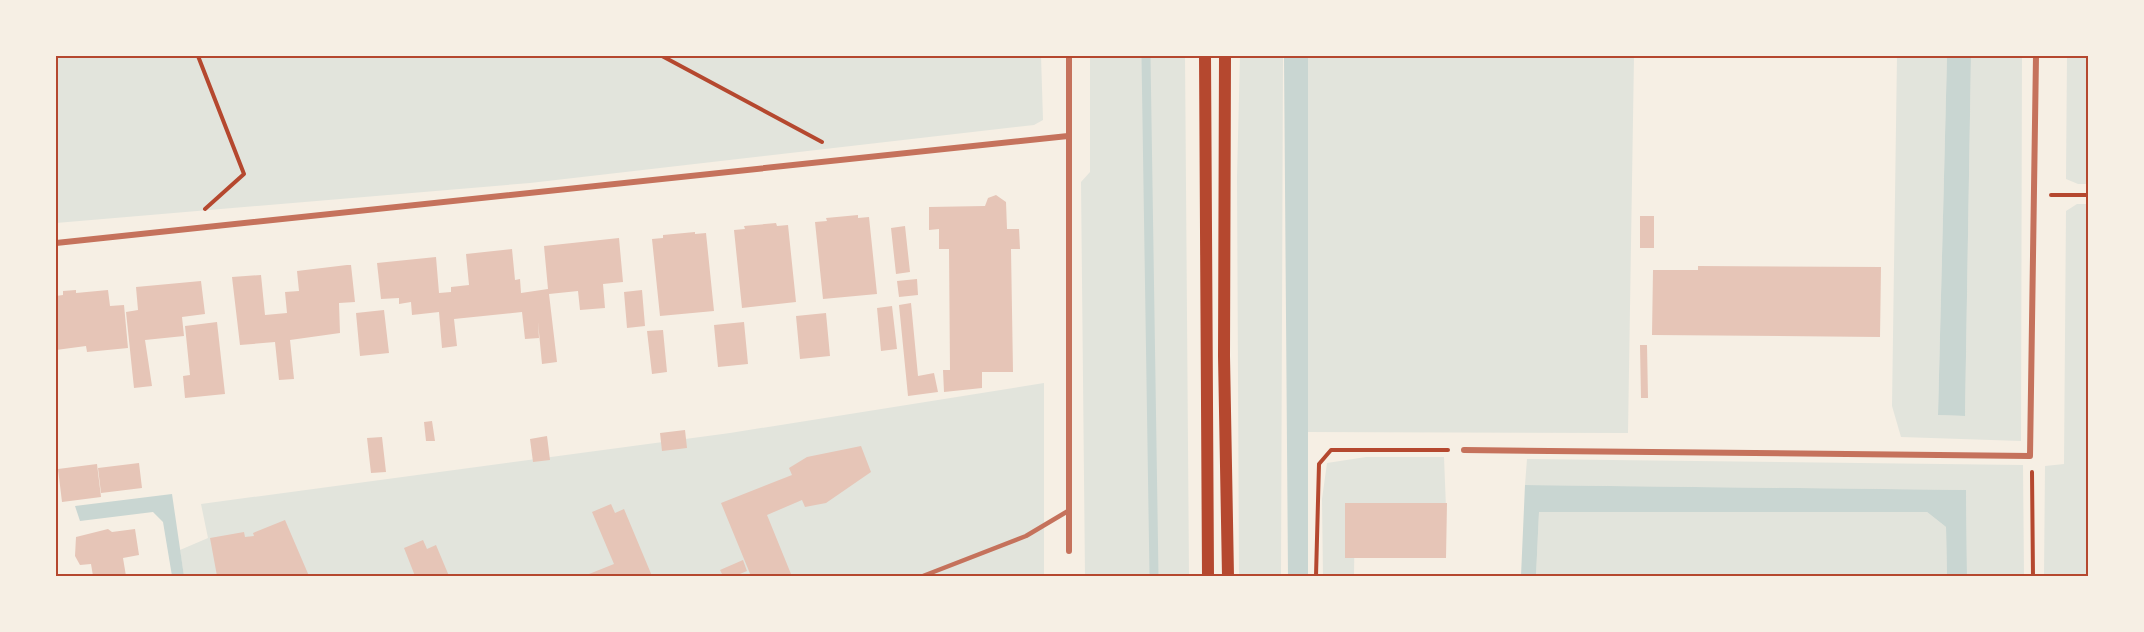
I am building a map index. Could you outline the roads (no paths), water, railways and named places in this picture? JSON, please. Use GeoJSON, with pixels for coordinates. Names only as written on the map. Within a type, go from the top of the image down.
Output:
{"type":"FeatureCollection","features":[{"type":"Feature","properties":{"kind":"main road"},"geometry":{"type":"LineString","coordinates":[[1204,56],[1208,576]]}},
{"type":"Feature","properties":{"kind":"main road"},"geometry":{"type":"LineString","coordinates":[[1225,56],[1224,356],[1228,576]]}},
{"type":"Feature","properties":{"kind":"street"},"geometry":{"type":"LineString","coordinates":[[1069,56],[1069,551]]}},
{"type":"Feature","properties":{"kind":"street"},"geometry":{"type":"LineString","coordinates":[[1464,450],[2030,456],[2036,195],[2036,56]]}},
{"type":"Feature","properties":{"kind":"street"},"geometry":{"type":"LineString","coordinates":[[56,243],[1068,136]]}},
{"type":"Feature","properties":{"kind":"lane"},"geometry":{"type":"LineString","coordinates":[[923,576],[1026,536],[1068,511]]}},
{"type":"Feature","properties":{"kind":"waterway"},"geometry":{"type":"LineString","coordinates":[[1146,56],[1154,576]]}}]}
